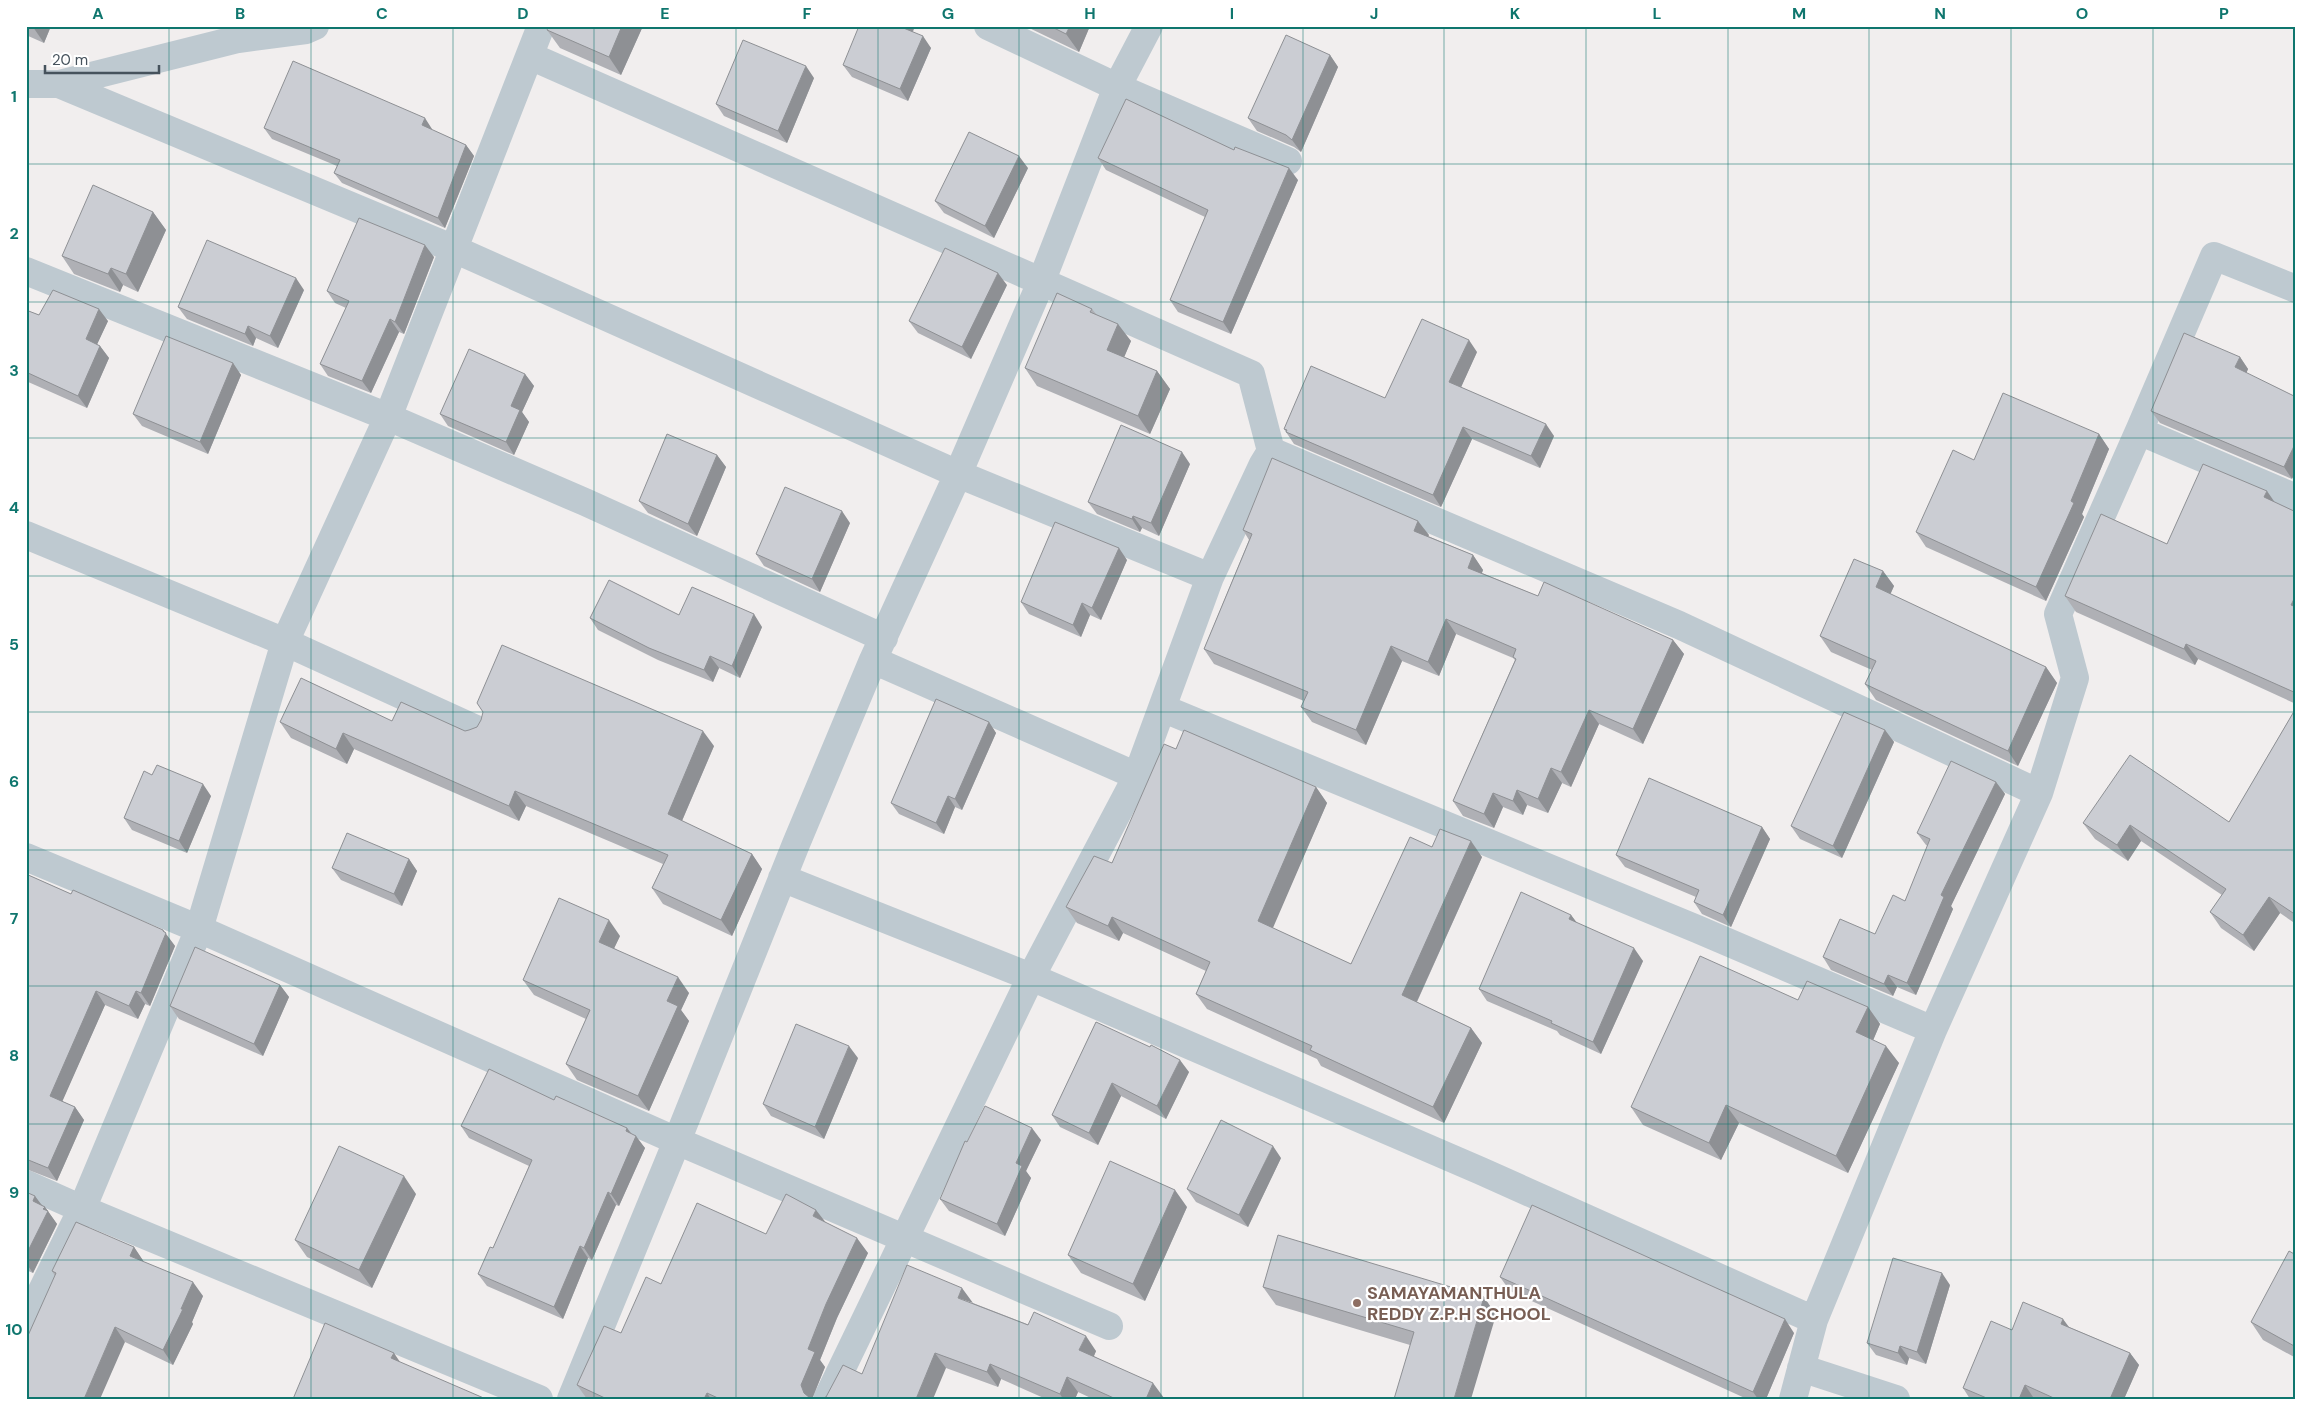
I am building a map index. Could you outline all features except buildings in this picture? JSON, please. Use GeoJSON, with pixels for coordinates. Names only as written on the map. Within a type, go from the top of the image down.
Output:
{"type":"FeatureCollection","features":[{"type":"Feature","properties":{"kind":"street"},"geometry":{"type":"LineString","coordinates":[[26,84],[59,84],[238,39],[306,30],[315,26]]}},
{"type":"Feature","properties":{"kind":"street"},"geometry":{"type":"LineString","coordinates":[[26,1323],[82,1209],[199,929],[285,642],[388,417],[542,26]]}},
{"type":"Feature","properties":{"kind":"street"},"geometry":{"type":"LineString","coordinates":[[988,26],[1117,87],[1288,161]]}},
{"type":"Feature","properties":{"kind":"street"},"geometry":{"type":"LineString","coordinates":[[571,1399],[782,878],[879,649],[958,474],[1042,280],[1117,87],[1149,26]]}},
{"type":"Feature","properties":{"kind":"street"},"geometry":{"type":"LineString","coordinates":[[530,56],[1042,280],[1251,374],[1271,451],[1263,464],[1210,577],[1137,776],[1031,977],[903,1238],[827,1399]]}},
{"type":"Feature","properties":{"kind":"street"},"geometry":{"type":"LineString","coordinates":[[59,84],[454,249],[958,474],[1210,577]]}},
{"type":"Feature","properties":{"kind":"street"},"geometry":{"type":"LineString","coordinates":[[1793,1399],[1814,1320],[1933,1030],[2039,793],[2075,678],[2058,614],[2214,256],[2296,289]]}},
{"type":"Feature","properties":{"kind":"street"},"geometry":{"type":"LineString","coordinates":[[26,271],[388,417],[594,506],[1137,776]]}},
{"type":"Feature","properties":{"kind":"street"},"geometry":{"type":"LineString","coordinates":[[2139,431],[2296,498]]}},
{"type":"Feature","properties":{"kind":"street"},"geometry":{"type":"LineString","coordinates":[[1271,451],[1679,625],[2039,793]]}},
{"type":"Feature","properties":{"kind":"street"},"geometry":{"type":"LineString","coordinates":[[26,535],[285,642],[478,730]]}},
{"type":"Feature","properties":{"kind":"street"},"geometry":{"type":"LineString","coordinates":[[1162,708],[1688,925],[1933,1030]]}},
{"type":"Feature","properties":{"kind":"street"},"geometry":{"type":"LineString","coordinates":[[26,857],[199,929],[677,1141],[1108,1326]]}},
{"type":"Feature","properties":{"kind":"street"},"geometry":{"type":"LineString","coordinates":[[782,878],[1031,977],[1481,1171],[1814,1320]]}},
{"type":"Feature","properties":{"kind":"street"},"geometry":{"type":"LineString","coordinates":[[26,1184],[539,1399]]}},
{"type":"Feature","properties":{"kind":"street"},"geometry":{"type":"LineString","coordinates":[[1801,1368],[1896,1399]]}},
{"type":"Feature","properties":{"kind":"place","name":"SAMAYAMANTHULA REDDY Z.P.H SCHOOL"},"geometry":{"type":"Point","coordinates":[1357,1303]}}]}
